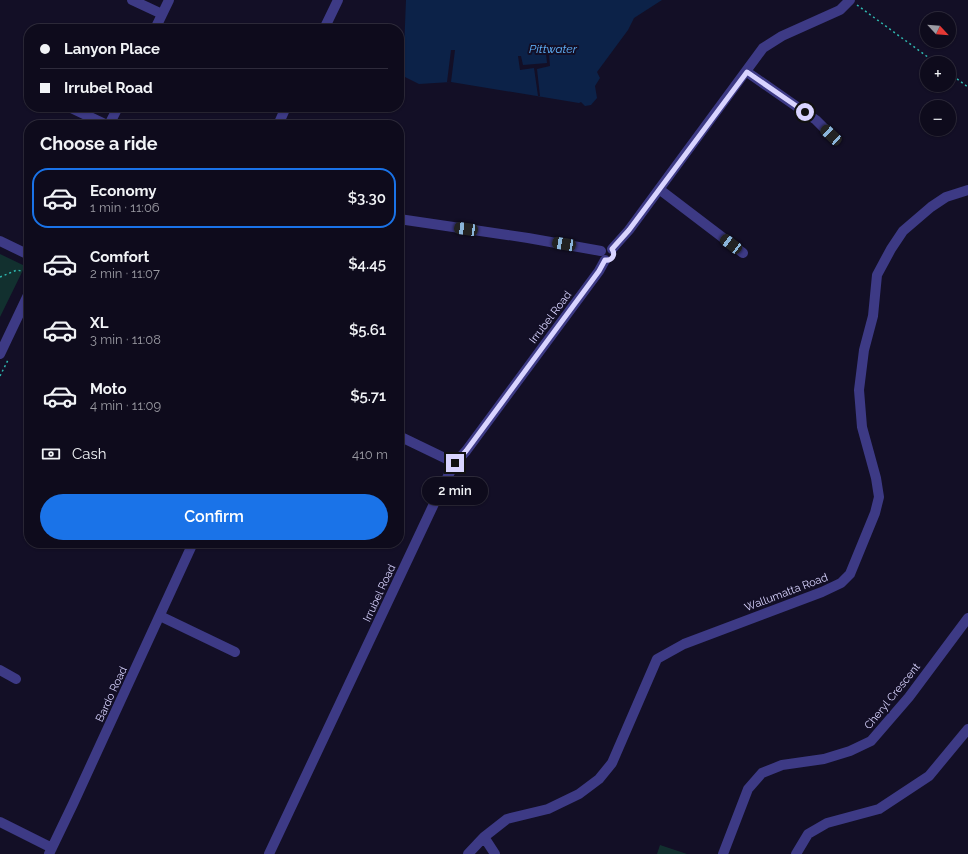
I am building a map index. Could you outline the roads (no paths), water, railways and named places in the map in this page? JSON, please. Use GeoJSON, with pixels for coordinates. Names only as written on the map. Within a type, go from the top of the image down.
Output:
{"type":"FeatureCollection","features":[{"type":"Feature","properties":{"kind":"street"},"geometry":{"type":"LineString","coordinates":[[132,0],[162,14]]}},
{"type":"Feature","properties":{"kind":"street"},"geometry":{"type":"LineString","coordinates":[[157,24],[169,0]]}},
{"type":"Feature","properties":{"kind":"street"},"geometry":{"type":"LineString","coordinates":[[326,24],[338,0]]}},
{"type":"Feature","properties":{"kind":"street"},"geometry":{"type":"LineString","coordinates":[[612,249],[625,236],[747,72],[763,48],[782,36],[840,10],[853,2]]}},
{"type":"Feature","properties":{"kind":"street"},"geometry":{"type":"LineString","coordinates":[[747,72],[816,120],[831,135]]}},
{"type":"Feature","properties":{"kind":"street"},"geometry":{"type":"LineString","coordinates":[[80,112],[97,120]]}},
{"type":"Feature","properties":{"kind":"street"},"geometry":{"type":"LineString","coordinates":[[659,189],[743,253]]}},
{"type":"Feature","properties":{"kind":"street","name":"Wallumatta Road"},"geometry":{"type":"LineString","coordinates":[[468,854],[484,837],[507,819],[548,809],[579,794],[599,779],[612,763],[657,659],[684,644],[842,583],[850,574],[875,513],[879,497],[876,478],[862,427],[860,390],[864,350],[873,316],[877,275],[903,231],[931,207],[946,197],[968,190]]}},
{"type":"Feature","properties":{"kind":"street"},"geometry":{"type":"LineString","coordinates":[[404,220],[528,238],[601,251]]}},
{"type":"Feature","properties":{"kind":"street"},"geometry":{"type":"LineString","coordinates":[[0,241],[24,253]]}},
{"type":"Feature","properties":{"kind":"street"},"geometry":{"type":"LineString","coordinates":[[607,247],[612,249],[614,253],[610,260],[605,260],[601,257],[602,248],[607,247]]}},
{"type":"Feature","properties":{"kind":"street","name":"Irrubel Road"},"geometry":{"type":"LineString","coordinates":[[269,854],[437,498],[455,463],[466,451],[599,271],[605,260]]}},
{"type":"Feature","properties":{"kind":"street"},"geometry":{"type":"LineString","coordinates":[[0,354],[24,304]]}},
{"type":"Feature","properties":{"kind":"street"},"geometry":{"type":"LineString","coordinates":[[404,438],[455,463]]}},
{"type":"Feature","properties":{"kind":"street","name":"Bardo Road"},"geometry":{"type":"LineString","coordinates":[[50,851],[191,548]]}},
{"type":"Feature","properties":{"kind":"street"},"geometry":{"type":"LineString","coordinates":[[160,616],[235,652]]}},
{"type":"Feature","properties":{"kind":"street","name":"Cheryl Crescent"},"geometry":{"type":"LineString","coordinates":[[723,854],[748,789],[762,773],[782,765],[824,759],[850,751],[871,741],[909,697],[968,618]]}},
{"type":"Feature","properties":{"kind":"street"},"geometry":{"type":"LineString","coordinates":[[0,670],[16,680]]}},
{"type":"Feature","properties":{"kind":"street"},"geometry":{"type":"LineString","coordinates":[[796,854],[808,834],[827,822],[880,808],[929,776],[968,729]]}},
{"type":"Feature","properties":{"kind":"street"},"geometry":{"type":"LineString","coordinates":[[0,822],[50,851]]}},
{"type":"Feature","properties":{"kind":"street"},"geometry":{"type":"LineString","coordinates":[[484,837],[495,854]]}},
{"type":"Feature","properties":{"kind":"water","name":"Pittwater"},"geometry":{"type":"Polygon","coordinates":[[[406,0],[662,0],[634,18],[628,30],[597,72],[600,78],[595,86],[597,98],[591,105],[585,106],[581,102],[579,103],[451,82],[419,84],[405,77],[404,50],[406,0]]]}}]}
